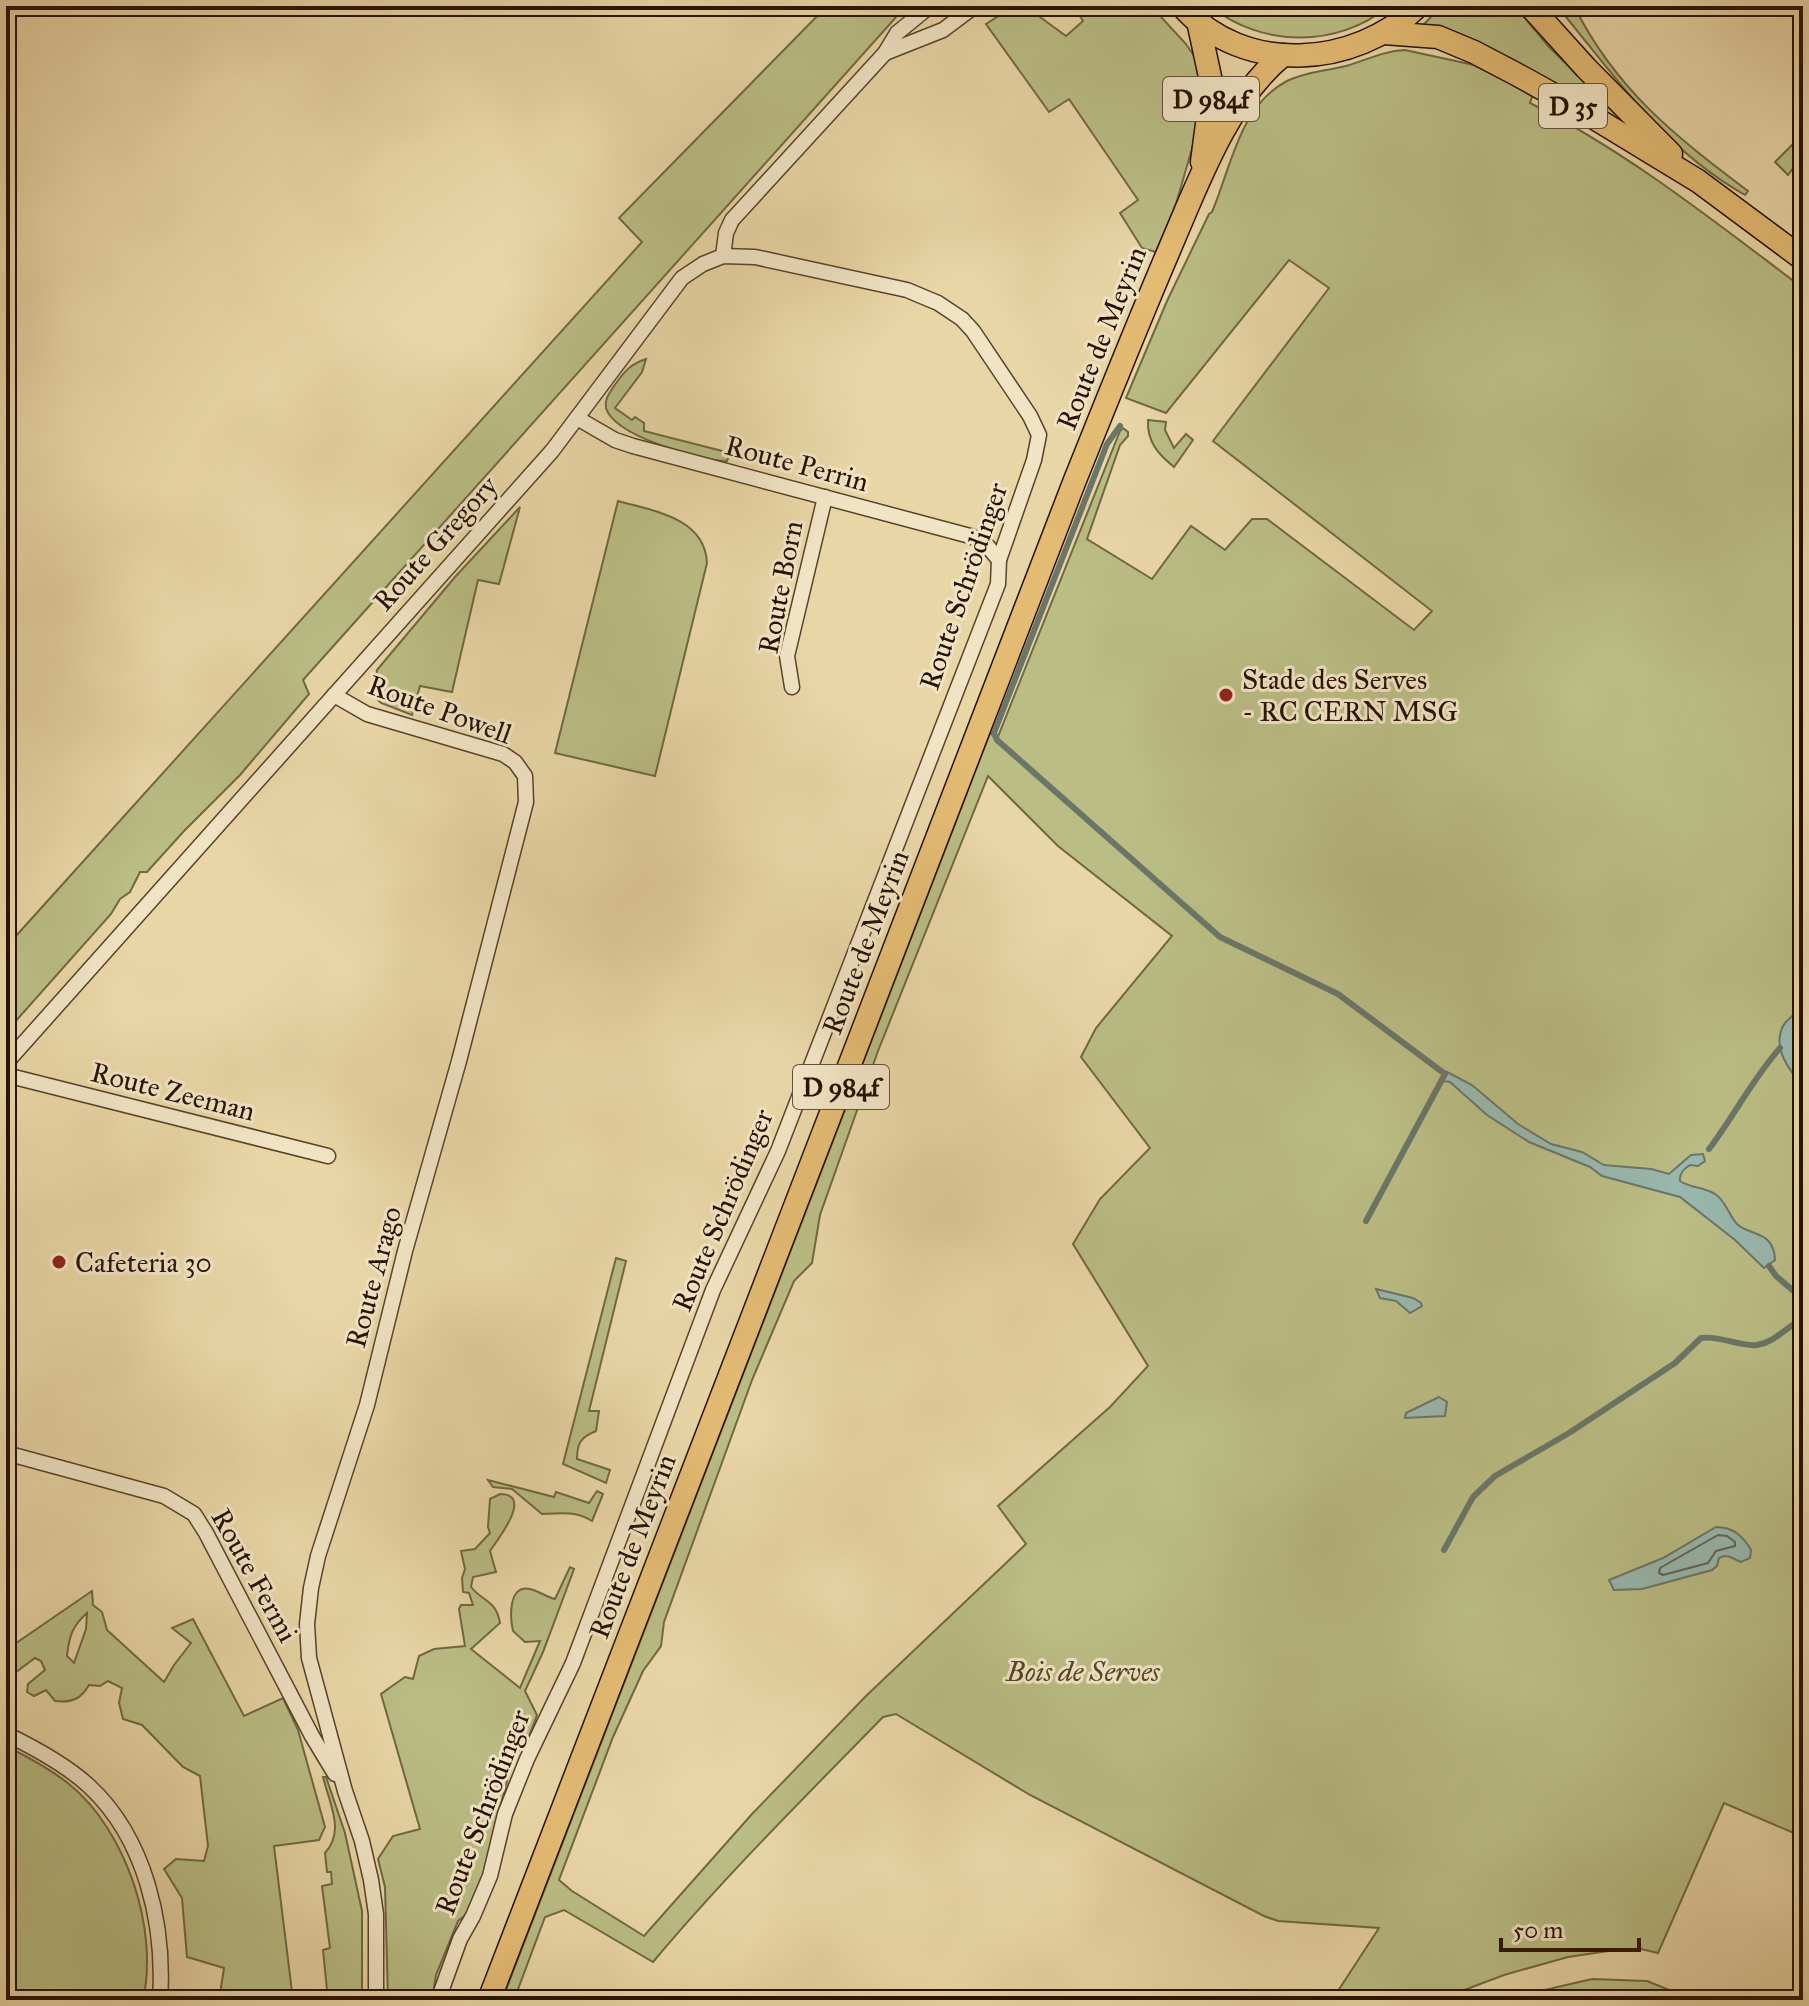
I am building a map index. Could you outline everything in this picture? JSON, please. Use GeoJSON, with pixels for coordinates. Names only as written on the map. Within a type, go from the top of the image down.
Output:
{"type":"FeatureCollection","features":[{"type":"Feature","properties":{"kind":"main road"},"geometry":{"type":"LineString","coordinates":[[1190,14],[1241,45],[1283,55],[1319,55],[1384,33],[1418,6]]}},
{"type":"Feature","properties":{"kind":"main road","name":"D 35"},"geometry":{"type":"LineString","coordinates":[[1530,6],[1586,68],[1698,181]]}},
{"type":"Feature","properties":{"kind":"main road","name":"Route de Meyrin"},"geometry":{"type":"LineString","coordinates":[[1190,14],[1212,86],[1200,177]]}},
{"type":"Feature","properties":{"kind":"main road","name":"D 35"},"geometry":{"type":"LineString","coordinates":[[1384,33],[1438,37],[1474,52],[1583,111],[1698,181],[1803,259]]}},
{"type":"Feature","properties":{"kind":"main road","name":"Route de Meyrin"},"geometry":{"type":"LineString","coordinates":[[489,2000],[1075,480],[1200,177],[1245,94],[1265,70],[1283,55]]}},
{"type":"Feature","properties":{"kind":"street"},"geometry":{"type":"LineString","coordinates":[[885,53],[894,30],[915,6]]}},
{"type":"Feature","properties":{"kind":"street"},"geometry":{"type":"LineString","coordinates":[[723,256],[726,233],[732,220],[885,53],[897,33],[930,6]]}},
{"type":"Feature","properties":{"kind":"street"},"geometry":{"type":"LineString","coordinates":[[885,53],[943,30],[975,6]]}},
{"type":"Feature","properties":{"kind":"street","name":"Route Gregory"},"geometry":{"type":"LineString","coordinates":[[6,1063],[552,451],[682,278],[703,264],[723,256]]}},
{"type":"Feature","properties":{"kind":"street","name":"Route Schrödinger"},"geometry":{"type":"LineString","coordinates":[[438,2000],[460,1939],[490,1876],[505,1814],[573,1663],[713,1290],[778,1151],[998,584],[999,560],[1034,460],[1039,435],[1030,416],[973,331],[949,310],[921,295],[881,283],[755,257],[723,256]]}},
{"type":"Feature","properties":{"kind":"street","name":"Route Perrin"},"geometry":{"type":"LineString","coordinates":[[577,418],[615,440],[633,446],[970,536],[985,543],[999,560]]}},
{"type":"Feature","properties":{"kind":"street","name":"Route Born"},"geometry":{"type":"LineString","coordinates":[[792,687],[787,656],[825,497]]}},
{"type":"Feature","properties":{"kind":"street","name":"Route Powell"},"geometry":{"type":"LineString","coordinates":[[334,695],[367,714],[503,754],[515,762],[525,776]]}},
{"type":"Feature","properties":{"kind":"street","name":"Route Arago"},"geometry":{"type":"LineString","coordinates":[[345,1791],[309,1658],[307,1624],[311,1588],[318,1556],[367,1405],[459,1061],[526,802],[525,776]]}},
{"type":"Feature","properties":{"kind":"street","name":"Route Zeeman"},"geometry":{"type":"LineString","coordinates":[[6,1075],[328,1156]]}},
{"type":"Feature","properties":{"kind":"street","name":"Route Fermi"},"geometry":{"type":"LineString","coordinates":[[6,1453],[164,1496],[194,1514],[312,1736],[345,1791]]}},
{"type":"Feature","properties":{"kind":"street"},"geometry":{"type":"LineString","coordinates":[[6,1734],[65,1767],[90,1786],[122,1827],[147,1881],[154,1906],[162,1972],[160,2000]]}},
{"type":"Feature","properties":{"kind":"street"},"geometry":{"type":"LineString","coordinates":[[345,1791],[362,1841],[374,1903],[376,2000]]}},
{"type":"Feature","properties":{"kind":"green space"},"geometry":{"type":"Polygon","coordinates":[[[827,6],[906,6],[303,680],[309,694],[240,775],[147,872],[140,872],[130,892],[120,899],[111,914],[6,1032],[6,947],[642,242],[619,218],[827,6]]]}},
{"type":"Feature","properties":{"kind":"green space"},"geometry":{"type":"Polygon","coordinates":[[[1014,6],[1025,6],[1066,36],[1083,21],[1074,6],[1151,6],[1186,44],[1202,68],[1202,110],[1176,204],[1156,252],[1142,248],[1120,213],[1138,200],[1069,99],[1049,112],[986,24],[1014,6]]]}},
{"type":"Feature","properties":{"kind":"green space"},"geometry":{"type":"Polygon","coordinates":[[[1210,6],[1389,6],[1347,30],[1300,38],[1253,30],[1210,6]]]}},
{"type":"Feature","properties":{"kind":"green space"},"geometry":{"type":"Polygon","coordinates":[[[1442,6],[1515,6],[1549,47],[1641,136],[1422,26],[1442,6]]]}},
{"type":"Feature","properties":{"kind":"green space"},"geometry":{"type":"Polygon","coordinates":[[[1557,6],[1574,6],[1609,63],[1628,87],[1696,151],[1748,191],[1745,195],[1716,177],[1665,134],[1557,6]]]}},
{"type":"Feature","properties":{"kind":"green space","name":"Bois de Serves"},"geometry":{"type":"Polygon","coordinates":[[[1405,50],[1474,65],[1533,94],[1530,103],[1637,166],[1803,288],[1803,1837],[1724,1803],[1658,1953],[1622,1949],[1568,1957],[1504,1975],[1438,2000],[1337,2000],[1336,1994],[1379,1928],[1278,1921],[1264,1916],[1030,1795],[896,1714],[883,1717],[737,1868],[653,1962],[564,1910],[545,1917],[514,2000],[502,2000],[990,733],[997,739],[1120,431],[1123,428],[1128,436],[1120,445],[1087,539],[1152,579],[1191,526],[1225,550],[1252,519],[1267,519],[1414,630],[1432,611],[1213,441],[1329,288],[1289,260],[1166,413],[1126,398],[1167,301],[1212,212],[1239,139],[1258,106],[1271,92],[1294,78],[1405,50]],[[988,776],[878,1051],[820,1215],[812,1263],[794,1281],[752,1380],[664,1622],[661,1646],[643,1671],[613,1737],[559,1880],[644,1936],[752,1814],[866,1696],[1026,1544],[998,1506],[1110,1407],[1148,1366],[1073,1244],[1100,1199],[1150,1148],[1081,1057],[1096,1028],[1172,936],[1058,846],[988,776]]]}},
{"type":"Feature","properties":{"kind":"green space"},"geometry":{"type":"Polygon","coordinates":[[[1803,134],[1803,155],[1788,175],[1775,162],[1803,134]]]}},
{"type":"Feature","properties":{"kind":"green space"},"geometry":{"type":"Polygon","coordinates":[[[646,359],[642,372],[615,408],[632,420],[635,417],[644,423],[644,431],[730,453],[727,461],[699,457],[660,445],[612,418],[606,408],[609,394],[628,369],[646,359]]]}},
{"type":"Feature","properties":{"kind":"green space"},"geometry":{"type":"Polygon","coordinates":[[[1148,420],[1166,422],[1165,430],[1174,448],[1186,434],[1193,440],[1174,467],[1155,447],[1149,435],[1148,420]]]}},
{"type":"Feature","properties":{"kind":"green space"},"geometry":{"type":"Polygon","coordinates":[[[618,501],[661,513],[687,526],[704,548],[707,563],[655,776],[555,753],[618,501]]]}},
{"type":"Feature","properties":{"kind":"green space"},"geometry":{"type":"Polygon","coordinates":[[[520,507],[499,584],[478,580],[452,692],[420,686],[412,715],[381,703],[374,696],[377,670],[455,577],[520,507]]]}},
{"type":"Feature","properties":{"kind":"green space"},"geometry":{"type":"Polygon","coordinates":[[[616,1258],[626,1261],[589,1411],[599,1411],[596,1431],[581,1441],[577,1453],[577,1459],[610,1470],[606,1483],[563,1464],[616,1258]]]}},
{"type":"Feature","properties":{"kind":"green space"},"geometry":{"type":"Polygon","coordinates":[[[488,1480],[554,1497],[556,1492],[589,1503],[597,1491],[603,1494],[592,1521],[573,1514],[542,1514],[512,1489],[493,1487],[488,1480]]]}},
{"type":"Feature","properties":{"kind":"green space"},"geometry":{"type":"Polygon","coordinates":[[[500,1494],[510,1496],[514,1509],[506,1528],[490,1551],[496,1572],[473,1577],[471,1587],[492,1605],[500,1623],[471,1649],[520,1688],[540,1641],[525,1642],[513,1631],[511,1611],[514,1597],[523,1589],[530,1589],[555,1599],[570,1567],[574,1569],[525,1691],[537,1715],[528,1739],[516,1754],[508,1778],[490,1861],[467,1914],[458,1921],[436,1975],[432,2000],[388,2000],[385,1887],[378,1859],[393,1836],[420,1829],[381,1694],[405,1677],[413,1679],[419,1656],[434,1649],[465,1646],[459,1609],[461,1605],[473,1605],[469,1593],[463,1592],[465,1569],[461,1551],[475,1549],[490,1533],[490,1499],[500,1494]]]}},
{"type":"Feature","properties":{"kind":"green space"},"geometry":{"type":"Polygon","coordinates":[[[92,1591],[93,1605],[102,1612],[107,1630],[164,1682],[191,1643],[172,1628],[193,1619],[244,1716],[283,1698],[298,1730],[325,1827],[319,1840],[274,1846],[293,2000],[219,2000],[224,1968],[187,1957],[182,1898],[164,1869],[176,1859],[204,1861],[208,1846],[200,1776],[183,1767],[142,1725],[123,1719],[119,1703],[122,1688],[108,1681],[100,1686],[89,1685],[83,1694],[71,1701],[55,1701],[46,1690],[34,1696],[27,1692],[28,1684],[45,1670],[41,1661],[35,1658],[16,1672],[6,1667],[6,1650],[92,1591]],[[87,1613],[70,1637],[67,1656],[74,1663],[86,1629],[87,1613]]]}},
{"type":"Feature","properties":{"kind":"green space"},"geometry":{"type":"Polygon","coordinates":[[[6,1746],[69,1784],[107,1827],[122,1854],[142,1913],[147,1972],[143,2000],[6,2000],[6,1746]]]}},
{"type":"Feature","properties":{"kind":"green space"},"geometry":{"type":"Polygon","coordinates":[[[323,1777],[326,1777],[345,1833],[362,1911],[362,2000],[328,2000],[323,1950],[330,1948],[322,1886],[332,1884],[325,1853],[331,1845],[335,1827],[323,1777]]]}},
{"type":"Feature","properties":{"kind":"green space"},"geometry":{"type":"Polygon","coordinates":[[[1592,1979],[1647,1981],[1694,2000],[1501,2000],[1592,1979]]]}},
{"type":"Feature","properties":{"kind":"water"},"geometry":{"type":"Polygon","coordinates":[[[1803,1010],[1803,1086],[1788,1066],[1781,1050],[1780,1034],[1795,1011],[1803,1010]]]}},
{"type":"Feature","properties":{"kind":"water"},"geometry":{"type":"Polygon","coordinates":[[[1447,1072],[1472,1085],[1518,1124],[1551,1144],[1582,1152],[1604,1165],[1651,1169],[1669,1174],[1691,1155],[1703,1154],[1705,1161],[1686,1168],[1681,1173],[1680,1181],[1719,1197],[1737,1224],[1770,1243],[1775,1260],[1764,1268],[1735,1240],[1680,1197],[1602,1176],[1590,1167],[1529,1142],[1487,1115],[1450,1082],[1442,1081],[1447,1072]]]}},
{"type":"Feature","properties":{"kind":"water"},"geometry":{"type":"Polygon","coordinates":[[[1376,1289],[1413,1298],[1422,1306],[1410,1313],[1396,1301],[1380,1298],[1376,1289]]]}},
{"type":"Feature","properties":{"kind":"water"},"geometry":{"type":"Polygon","coordinates":[[[1439,1397],[1447,1402],[1445,1416],[1405,1418],[1406,1413],[1439,1397]]]}},
{"type":"Feature","properties":{"kind":"water"},"geometry":{"type":"Polygon","coordinates":[[[1716,1527],[1728,1529],[1741,1537],[1751,1550],[1750,1558],[1741,1562],[1728,1556],[1722,1557],[1712,1570],[1642,1589],[1614,1590],[1609,1580],[1663,1558],[1716,1527]]]}},
{"type":"Feature","properties":{"kind":"waterway"},"geometry":{"type":"LineString","coordinates":[[1120,426],[1107,444],[994,733],[997,740],[1220,937],[1338,994],[1445,1074],[1366,1221]]}},
{"type":"Feature","properties":{"kind":"waterway"},"geometry":{"type":"LineString","coordinates":[[1709,1149],[1780,1048]]}},
{"type":"Feature","properties":{"kind":"waterway"},"geometry":{"type":"LineString","coordinates":[[1769,1266],[1803,1299]]}},
{"type":"Feature","properties":{"kind":"waterway"},"geometry":{"type":"LineString","coordinates":[[1444,1550],[1473,1497],[1495,1476],[1569,1433],[1675,1363],[1701,1338],[1757,1345],[1769,1341],[1801,1320]]}},
{"type":"Feature","properties":{"kind":"place","name":"Stade des Serves - RC CERN MSG"},"geometry":{"type":"Point","coordinates":[1226,695]}},
{"type":"Feature","properties":{"kind":"place","name":"Cafeteria 30"},"geometry":{"type":"Point","coordinates":[59,1262]}}]}
